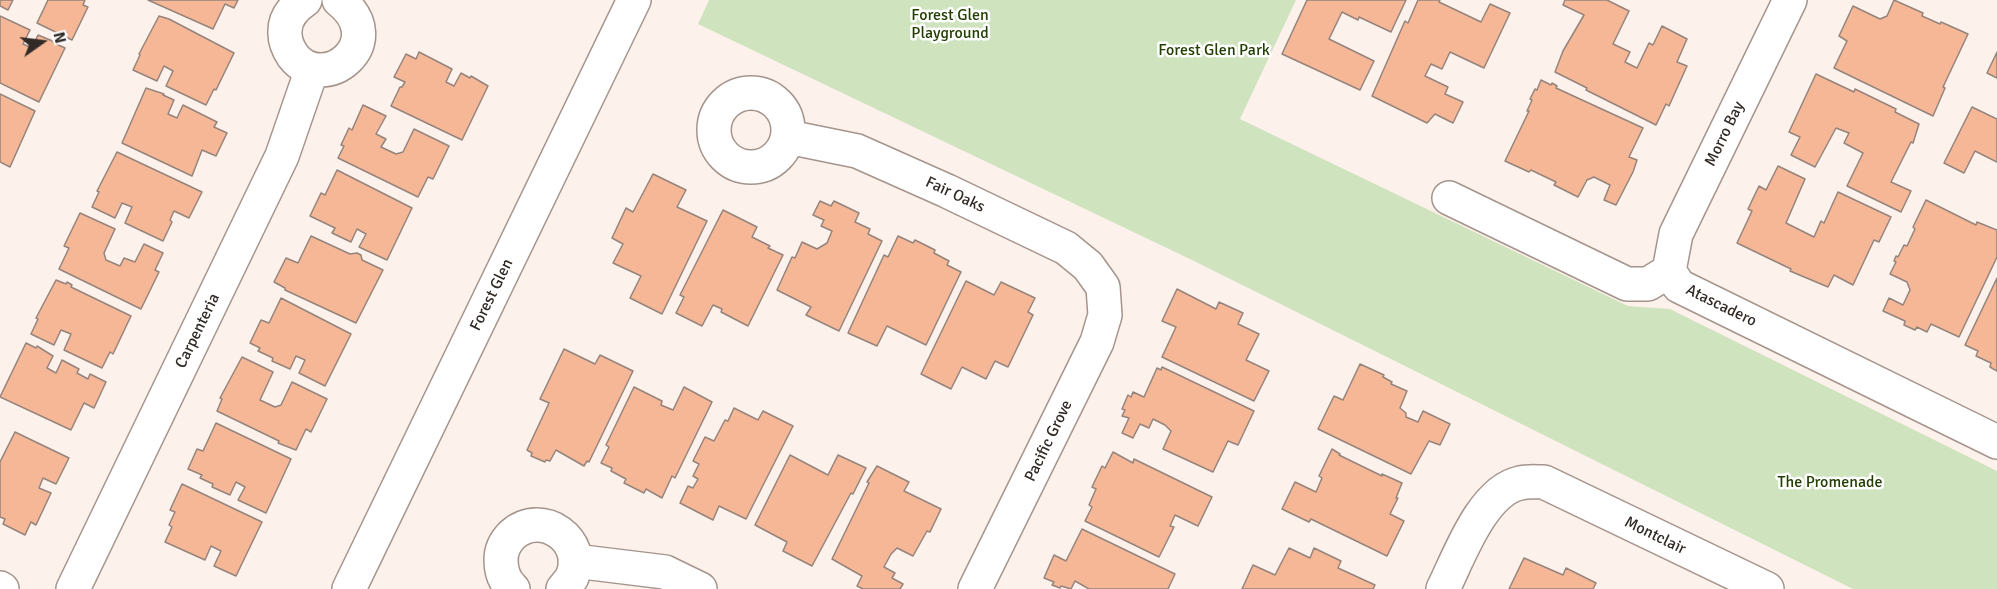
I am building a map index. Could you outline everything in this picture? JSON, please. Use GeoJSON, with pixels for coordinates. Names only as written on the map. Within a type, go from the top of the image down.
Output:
{"type":"FeatureCollection","features":[{"type":"Feature","properties":{"kind":"street"},"geometry":{"type":"LineString","coordinates":[[305,0],[295,6],[287,19],[285,34],[288,49],[298,62],[312,69],[327,70],[342,64],[353,53],[358,39],[358,23],[351,9],[339,0]]}},
{"type":"Feature","properties":{"kind":"street","name":"Morro Bay"},"geometry":{"type":"LineString","coordinates":[[1670,271],[1676,234],[1790,0]]}},
{"type":"Feature","properties":{"kind":"street","name":"Forest Glen"},"geometry":{"type":"LineString","coordinates":[[349,589],[627,2]]}},
{"type":"Feature","properties":{"kind":"street","name":"Carpenteria"},"geometry":{"type":"LineString","coordinates":[[73,589],[282,156],[312,69]]}},
{"type":"Feature","properties":{"kind":"street","name":"Fair Oaks"},"geometry":{"type":"LineString","coordinates":[[788,138],[857,151],[947,190],[1066,248],[1088,266],[1103,287]]}},
{"type":"Feature","properties":{"kind":"street","name":"Atascadero"},"geometry":{"type":"LineString","coordinates":[[1449,198],[1627,284],[1648,284],[1670,271],[1679,286],[1997,442]]}},
{"type":"Feature","properties":{"kind":"street","name":"Pacific Grove"},"geometry":{"type":"LineString","coordinates":[[975,589],[1097,342],[1105,315],[1103,287]]}},
{"type":"Feature","properties":{"kind":"street","name":"Montclair"},"geometry":{"type":"LineString","coordinates":[[1443,589],[1475,523],[1498,494],[1520,483],[1544,482],[1767,589]]}},
{"type":"Feature","properties":{"kind":"street"},"geometry":{"type":"LineString","coordinates":[[513,589],[507,584],[501,570],[501,554],[507,540],[518,530],[533,525],[548,526],[562,534],[571,546],[569,575],[665,572],[700,589]]}},
{"type":"Feature","properties":{"kind":"green space","name":"The Promenade"},"geometry":{"type":"Polygon","coordinates":[[[709,0],[1296,0],[1240,119],[1628,306],[1670,309],[1997,471],[1997,589],[1853,589],[1194,261],[698,24],[709,0]]]}},
{"type":"Feature","properties":{"kind":"building"},"geometry":{"type":"Polygon","coordinates":[[[0,0],[13,0],[8,10],[0,6],[0,0]]]}},
{"type":"Feature","properties":{"kind":"building"},"geometry":{"type":"Polygon","coordinates":[[[48,0],[85,0],[83,5],[88,7],[72,40],[37,23],[48,0]]]}},
{"type":"Feature","properties":{"kind":"building"},"geometry":{"type":"Polygon","coordinates":[[[148,0],[238,0],[234,8],[225,4],[213,29],[148,0]]]}},
{"type":"Feature","properties":{"kind":"building"},"geometry":{"type":"Polygon","coordinates":[[[1307,0],[1406,0],[1391,32],[1342,12],[1329,39],[1374,61],[1360,90],[1282,54],[1307,0]]]}},
{"type":"Feature","properties":{"kind":"building"},"geometry":{"type":"Polygon","coordinates":[[[1418,0],[1440,0],[1439,2],[1481,22],[1490,4],[1510,13],[1484,68],[1450,52],[1442,69],[1431,64],[1425,76],[1448,87],[1445,94],[1463,102],[1453,123],[1435,114],[1427,123],[1372,96],[1405,21],[1408,23],[1418,0]]]}},
{"type":"Feature","properties":{"kind":"building"},"geometry":{"type":"Polygon","coordinates":[[[1565,0],[1607,0],[1629,11],[1613,44],[1630,52],[1625,62],[1637,68],[1649,43],[1653,45],[1662,26],[1687,39],[1677,62],[1687,66],[1669,106],[1666,104],[1656,125],[1555,72],[1563,51],[1584,15],[1563,5],[1565,0]]]}},
{"type":"Feature","properties":{"kind":"building"},"geometry":{"type":"Polygon","coordinates":[[[1894,0],[1923,13],[1922,16],[1968,34],[1943,87],[1945,88],[1933,116],[1834,68],[1847,41],[1839,36],[1853,6],[1880,19],[1887,16],[1894,0]]]}},
{"type":"Feature","properties":{"kind":"building"},"geometry":{"type":"Polygon","coordinates":[[[0,16],[30,30],[23,44],[32,48],[38,35],[65,48],[39,102],[0,83],[0,16]]]}},
{"type":"Feature","properties":{"kind":"building"},"geometry":{"type":"Polygon","coordinates":[[[159,16],[234,53],[206,105],[166,86],[173,71],[164,66],[157,81],[133,70],[159,16]]]}},
{"type":"Feature","properties":{"kind":"building"},"geometry":{"type":"Polygon","coordinates":[[[419,52],[452,69],[446,82],[454,86],[461,73],[488,86],[462,140],[391,106],[405,82],[394,77],[406,54],[416,59],[419,52]]]}},
{"type":"Feature","properties":{"kind":"building"},"geometry":{"type":"Polygon","coordinates":[[[1997,52],[1997,78],[1987,73],[1997,52]]]}},
{"type":"Feature","properties":{"kind":"building"},"geometry":{"type":"Polygon","coordinates":[[[1816,74],[1854,92],[1855,89],[1896,109],[1895,112],[1919,124],[1913,143],[1911,142],[1891,182],[1911,191],[1901,212],[1847,186],[1863,153],[1844,143],[1849,133],[1836,128],[1815,167],[1791,155],[1800,137],[1789,132],[1816,74]]]}},
{"type":"Feature","properties":{"kind":"building"},"geometry":{"type":"Polygon","coordinates":[[[1541,80],[1551,85],[1552,83],[1557,86],[1556,88],[1643,128],[1629,157],[1637,160],[1633,172],[1616,205],[1604,200],[1610,185],[1594,177],[1587,180],[1578,197],[1554,185],[1556,182],[1505,161],[1529,111],[1527,111],[1532,100],[1530,99],[1541,80]]]}},
{"type":"Feature","properties":{"kind":"building"},"geometry":{"type":"Polygon","coordinates":[[[146,88],[174,100],[168,114],[177,118],[183,105],[217,122],[214,127],[227,133],[216,156],[202,150],[192,176],[122,143],[146,88]]]}},
{"type":"Feature","properties":{"kind":"building"},"geometry":{"type":"Polygon","coordinates":[[[0,94],[35,111],[10,167],[0,162],[0,94]]]}},
{"type":"Feature","properties":{"kind":"building"},"geometry":{"type":"Polygon","coordinates":[[[363,105],[386,116],[376,134],[386,139],[381,147],[396,154],[403,152],[414,129],[449,146],[433,179],[428,177],[418,197],[338,158],[349,128],[352,130],[363,105]]]}},
{"type":"Feature","properties":{"kind":"building"},"geometry":{"type":"Polygon","coordinates":[[[1972,107],[1997,119],[1997,162],[1975,151],[1964,173],[1944,163],[1972,107]]]}},
{"type":"Feature","properties":{"kind":"building"},"geometry":{"type":"Polygon","coordinates":[[[117,152],[202,192],[189,218],[174,211],[170,220],[172,222],[163,241],[125,223],[132,207],[122,203],[115,218],[92,207],[99,192],[97,191],[117,152]]]}},
{"type":"Feature","properties":{"kind":"building"},"geometry":{"type":"Polygon","coordinates":[[[1778,166],[1805,179],[1786,223],[1814,237],[1821,221],[1824,223],[1838,192],[1891,217],[1879,242],[1874,240],[1853,285],[1834,275],[1828,287],[1790,271],[1791,269],[1737,243],[1752,211],[1748,209],[1759,186],[1766,190],[1778,166]]]}},
{"type":"Feature","properties":{"kind":"building"},"geometry":{"type":"Polygon","coordinates":[[[337,170],[412,208],[387,260],[359,247],[366,234],[357,229],[351,242],[332,233],[335,228],[310,216],[321,193],[325,195],[337,170]]]}},
{"type":"Feature","properties":{"kind":"building"},"geometry":{"type":"Polygon","coordinates":[[[653,174],[686,190],[677,207],[707,221],[662,314],[630,298],[641,276],[613,263],[623,244],[612,238],[626,208],[633,212],[653,174]]]}},
{"type":"Feature","properties":{"kind":"building"},"geometry":{"type":"Polygon","coordinates":[[[1926,200],[1976,225],[1977,222],[1997,230],[1997,257],[1959,337],[1931,324],[1927,332],[1917,327],[1915,330],[1904,325],[1905,321],[1883,311],[1889,298],[1903,305],[1910,290],[1907,282],[1890,274],[1896,262],[1894,261],[1896,256],[1898,257],[1904,245],[1907,246],[1926,200]]]}},
{"type":"Feature","properties":{"kind":"building"},"geometry":{"type":"Polygon","coordinates":[[[820,201],[831,206],[834,201],[859,213],[855,222],[870,229],[868,234],[882,241],[839,331],[806,315],[811,307],[777,290],[792,257],[795,258],[802,242],[817,249],[827,243],[832,231],[821,226],[824,220],[813,215],[820,201]]]}},
{"type":"Feature","properties":{"kind":"building"},"geometry":{"type":"Polygon","coordinates":[[[723,210],[757,227],[752,237],[783,255],[748,326],[721,312],[722,309],[713,305],[702,326],[676,313],[684,297],[680,295],[723,210]]]}},
{"type":"Feature","properties":{"kind":"building"},"geometry":{"type":"Polygon","coordinates":[[[80,213],[115,229],[104,253],[106,260],[120,266],[124,258],[135,262],[144,244],[163,253],[155,270],[159,272],[141,309],[59,269],[69,248],[64,246],[80,213]]]}},
{"type":"Feature","properties":{"kind":"building"},"geometry":{"type":"Polygon","coordinates":[[[311,236],[350,254],[357,253],[361,255],[362,260],[383,270],[356,323],[285,290],[274,282],[286,258],[298,263],[311,236]]]}},
{"type":"Feature","properties":{"kind":"building"},"geometry":{"type":"Polygon","coordinates":[[[898,236],[913,243],[915,240],[935,250],[934,253],[949,261],[947,265],[961,272],[926,345],[887,326],[877,346],[848,333],[884,255],[888,257],[898,236]]]}},
{"type":"Feature","properties":{"kind":"building"},"geometry":{"type":"Polygon","coordinates":[[[1997,278],[1997,371],[1990,367],[1991,363],[1976,356],[1978,351],[1965,345],[1997,278]]]}},
{"type":"Feature","properties":{"kind":"building"},"geometry":{"type":"Polygon","coordinates":[[[56,280],[66,284],[67,282],[72,285],[71,287],[131,316],[113,354],[110,352],[102,368],[64,350],[71,334],[61,330],[54,345],[31,334],[38,319],[36,318],[56,280]]]}},
{"type":"Feature","properties":{"kind":"building"},"geometry":{"type":"Polygon","coordinates":[[[966,281],[994,295],[1001,282],[1035,298],[1028,312],[1033,315],[1008,367],[995,361],[986,379],[962,367],[951,389],[921,374],[966,281]]]}},
{"type":"Feature","properties":{"kind":"building"},"geometry":{"type":"Polygon","coordinates":[[[1177,289],[1216,309],[1219,302],[1243,313],[1238,324],[1259,334],[1246,360],[1269,371],[1254,401],[1162,357],[1176,327],[1162,321],[1177,289]]]}},
{"type":"Feature","properties":{"kind":"building"},"geometry":{"type":"Polygon","coordinates":[[[281,298],[351,334],[325,386],[299,373],[305,360],[296,356],[290,369],[272,361],[273,358],[258,351],[260,348],[250,343],[261,320],[269,323],[281,298]]]}},
{"type":"Feature","properties":{"kind":"building"},"geometry":{"type":"Polygon","coordinates":[[[26,343],[36,348],[37,346],[53,356],[47,368],[56,373],[62,360],[79,369],[77,373],[88,379],[90,374],[106,382],[94,408],[84,403],[71,430],[0,397],[26,343]]]}},
{"type":"Feature","properties":{"kind":"building"},"geometry":{"type":"Polygon","coordinates":[[[564,349],[595,364],[600,355],[633,371],[589,462],[587,461],[584,466],[556,450],[550,461],[545,462],[531,456],[532,453],[527,450],[549,403],[540,399],[564,349]]]}},
{"type":"Feature","properties":{"kind":"building"},"geometry":{"type":"Polygon","coordinates":[[[242,357],[273,372],[260,400],[275,407],[281,405],[292,382],[327,399],[311,432],[306,429],[296,450],[217,411],[222,399],[220,398],[242,357]]]}},
{"type":"Feature","properties":{"kind":"building"},"geometry":{"type":"Polygon","coordinates":[[[1360,364],[1384,375],[1383,377],[1392,382],[1391,384],[1407,391],[1400,408],[1406,413],[1406,417],[1418,422],[1423,411],[1450,424],[1440,445],[1429,441],[1411,474],[1318,429],[1334,396],[1343,400],[1360,364]]]}},
{"type":"Feature","properties":{"kind":"building"},"geometry":{"type":"Polygon","coordinates":[[[1162,367],[1254,411],[1238,445],[1228,441],[1213,472],[1163,449],[1171,431],[1153,419],[1149,428],[1140,424],[1133,438],[1122,433],[1129,418],[1122,416],[1125,410],[1122,409],[1128,395],[1131,397],[1133,392],[1144,397],[1157,368],[1161,370],[1162,367]]]}},
{"type":"Feature","properties":{"kind":"building"},"geometry":{"type":"Polygon","coordinates":[[[634,387],[662,401],[661,405],[673,410],[684,387],[712,402],[675,478],[672,476],[662,498],[646,489],[644,493],[624,483],[626,479],[601,463],[609,447],[606,445],[634,387]]]}},
{"type":"Feature","properties":{"kind":"building"},"geometry":{"type":"Polygon","coordinates":[[[734,408],[758,420],[763,411],[793,426],[746,519],[719,506],[713,520],[680,503],[688,486],[693,488],[698,479],[693,476],[699,464],[693,461],[705,437],[714,441],[734,408]]]}},
{"type":"Feature","properties":{"kind":"building"},"geometry":{"type":"Polygon","coordinates":[[[216,423],[291,459],[266,513],[238,500],[245,487],[236,482],[230,495],[212,487],[213,484],[200,478],[202,475],[188,469],[197,449],[203,451],[216,423]]]}},
{"type":"Feature","properties":{"kind":"building"},"geometry":{"type":"Polygon","coordinates":[[[15,432],[69,458],[56,484],[43,478],[39,488],[51,493],[36,525],[31,522],[25,535],[3,524],[5,519],[0,517],[0,462],[15,432]]]}},
{"type":"Feature","properties":{"kind":"building"},"geometry":{"type":"Polygon","coordinates":[[[1332,449],[1339,455],[1382,476],[1382,474],[1402,483],[1390,514],[1404,521],[1387,556],[1311,519],[1309,522],[1282,509],[1295,482],[1316,492],[1322,478],[1319,476],[1332,449]]]}},
{"type":"Feature","properties":{"kind":"building"},"geometry":{"type":"Polygon","coordinates":[[[1113,452],[1133,463],[1134,459],[1212,497],[1198,526],[1175,515],[1170,526],[1174,527],[1159,557],[1085,521],[1092,507],[1089,505],[1096,489],[1092,487],[1102,466],[1105,468],[1113,452]]]}},
{"type":"Feature","properties":{"kind":"building"},"geometry":{"type":"Polygon","coordinates":[[[790,455],[828,475],[838,455],[866,468],[812,566],[783,551],[787,542],[755,525],[790,455]]]}},
{"type":"Feature","properties":{"kind":"building"},"geometry":{"type":"Polygon","coordinates":[[[877,466],[909,482],[904,491],[941,509],[930,532],[927,531],[913,556],[897,548],[884,567],[895,573],[892,578],[903,584],[900,589],[863,589],[857,586],[862,576],[832,559],[869,483],[867,482],[877,466]]]}},
{"type":"Feature","properties":{"kind":"building"},"geometry":{"type":"Polygon","coordinates":[[[182,484],[262,522],[236,576],[214,566],[221,551],[211,546],[205,560],[165,542],[172,527],[169,525],[175,512],[170,510],[182,484]]]}},
{"type":"Feature","properties":{"kind":"building"},"geometry":{"type":"Polygon","coordinates":[[[1082,529],[1175,574],[1168,589],[1089,589],[1075,581],[1071,589],[1052,585],[1054,582],[1044,578],[1054,555],[1066,561],[1082,529]]]}},
{"type":"Feature","properties":{"kind":"building"},"geometry":{"type":"Polygon","coordinates":[[[1289,548],[1310,558],[1314,548],[1341,561],[1338,568],[1375,585],[1373,589],[1242,589],[1253,565],[1275,575],[1289,548]]]}},
{"type":"Feature","properties":{"kind":"building"},"geometry":{"type":"Polygon","coordinates":[[[1524,558],[1563,575],[1566,568],[1596,583],[1593,589],[1509,589],[1524,558]]]}},
{"type":"Feature","properties":{"kind":"park label","name":"Forest Glen Playground"},"geometry":{"type":"Point","coordinates":[950,25]}},
{"type":"Feature","properties":{"kind":"park label","name":"Forest Glen Park"},"geometry":{"type":"Point","coordinates":[1214,51]}}]}
